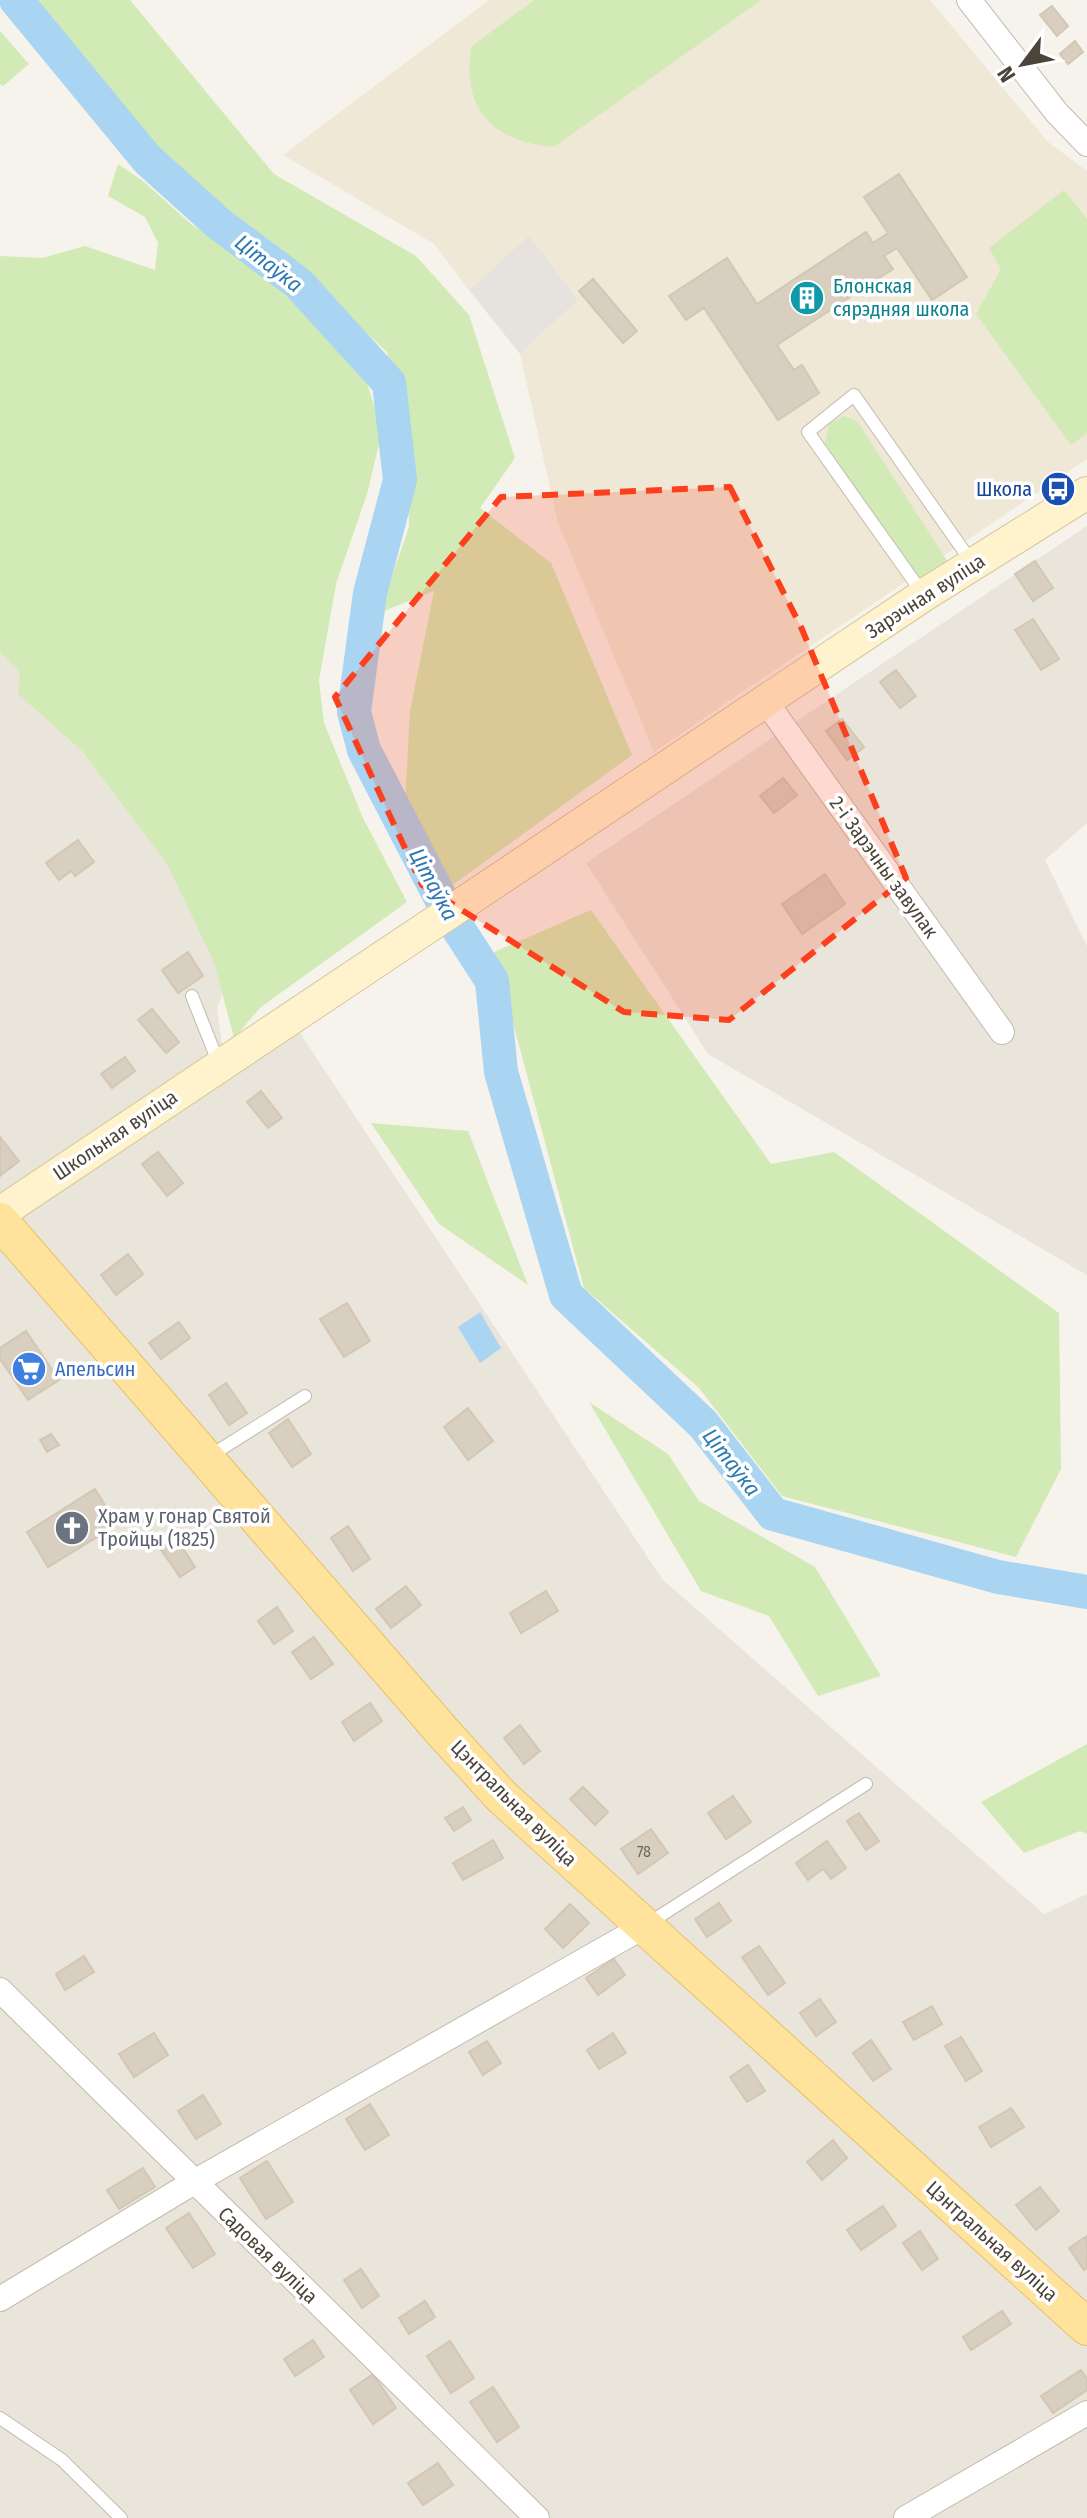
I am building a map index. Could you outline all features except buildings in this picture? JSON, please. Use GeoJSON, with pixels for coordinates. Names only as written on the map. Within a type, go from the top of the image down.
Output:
{"type":"FeatureCollection","features":[{"type":"Feature","properties":{"kind":"main road","name":"Зарэчная вуліца"},"geometry":{"type":"LineString","coordinates":[[535,856],[924,595],[1087,493]]}},
{"type":"Feature","properties":{"kind":"main road","name":"Школьная вуліца"},"geometry":{"type":"LineString","coordinates":[[0,1213],[535,856]]}},
{"type":"Feature","properties":{"kind":"main road","name":"Цэнтральная вуліца"},"geometry":{"type":"LineString","coordinates":[[0,1221],[501,1796],[1087,2327]]}},
{"type":"Feature","properties":{"kind":"street"},"geometry":{"type":"LineString","coordinates":[[969,0],[1057,113],[1084,142]]}},
{"type":"Feature","properties":{"kind":"street","name":"2-і Зарэчны завулак"},"geometry":{"type":"LineString","coordinates":[[766,702],[1002,1032]]}},
{"type":"Feature","properties":{"kind":"street"},"geometry":{"type":"LineString","coordinates":[[0,2299],[194,2182],[643,1927]]}},
{"type":"Feature","properties":{"kind":"street","name":"Садовая вуліца"},"geometry":{"type":"LineString","coordinates":[[0,1990],[537,2518]]}},
{"type":"Feature","properties":{"kind":"street"},"geometry":{"type":"LineString","coordinates":[[906,2518],[1087,2413]]}},
{"type":"Feature","properties":{"kind":"lane"},"geometry":{"type":"LineString","coordinates":[[924,595],[808,432],[854,395],[973,564]]}},
{"type":"Feature","properties":{"kind":"lane"},"geometry":{"type":"LineString","coordinates":[[192,996],[224,1061]]}},
{"type":"Feature","properties":{"kind":"lane"},"geometry":{"type":"LineString","coordinates":[[207,1458],[305,1396]]}},
{"type":"Feature","properties":{"kind":"lane"},"geometry":{"type":"LineString","coordinates":[[643,1927],[866,1784]]}},
{"type":"Feature","properties":{"kind":"lane"},"geometry":{"type":"LineString","coordinates":[[0,2418],[62,2460],[121,2518]]}},
{"type":"Feature","properties":{"kind":"highlighted area"},"geometry":{"type":"Polygon","coordinates":[[[730,487],[801,627],[906,878],[729,1020],[624,1012],[422,885],[335,697],[501,497],[730,487]]]}},
{"type":"Feature","properties":{"kind":"shaded area"},"geometry":{"type":"Polygon","coordinates":[[[489,0],[930,0],[1048,142],[1087,171],[1087,459],[654,752],[558,523],[520,354],[578,300],[529,235],[469,290],[434,244],[283,155],[489,0]]]}},
{"type":"Feature","properties":{"kind":"shaded area"},"geometry":{"type":"Polygon","coordinates":[[[529,235],[578,300],[520,354],[469,290],[529,235]]]}},
{"type":"Feature","properties":{"kind":"shaded area"},"geometry":{"type":"Polygon","coordinates":[[[1087,526],[1087,823],[1045,860],[1087,946],[1087,1275],[708,1054],[586,863],[1087,526]]]}},
{"type":"Feature","properties":{"kind":"shaded area"},"geometry":{"type":"Polygon","coordinates":[[[0,569],[237,966],[217,1007],[223,1054],[286,1012],[662,1579],[1044,1914],[1087,1894],[1087,2518],[0,2518],[0,569]]]}},
{"type":"Feature","properties":{"kind":"green space"},"geometry":{"type":"Polygon","coordinates":[[[32,0],[130,0],[274,174],[416,256],[469,315],[515,458],[480,508],[551,563],[632,755],[450,887],[405,803],[410,711],[434,591],[379,613],[409,527],[406,429],[387,352],[302,274],[170,162],[32,0]]]}},
{"type":"Feature","properties":{"kind":"green space"},"geometry":{"type":"Polygon","coordinates":[[[534,0],[761,0],[554,147],[532,144],[498,129],[486,118],[471,88],[472,46],[534,0]]]}},
{"type":"Feature","properties":{"kind":"green space"},"geometry":{"type":"Polygon","coordinates":[[[0,31],[29,64],[3,86],[0,84],[0,31]]]}},
{"type":"Feature","properties":{"kind":"green space"},"geometry":{"type":"Polygon","coordinates":[[[118,164],[143,181],[192,225],[255,263],[329,329],[367,383],[382,432],[367,494],[336,584],[319,680],[324,723],[363,818],[407,902],[261,1007],[234,1038],[214,962],[166,862],[82,751],[18,694],[20,671],[0,652],[0,256],[42,258],[85,246],[155,270],[158,243],[145,217],[108,196],[118,164]]]}},
{"type":"Feature","properties":{"kind":"green space"},"geometry":{"type":"Polygon","coordinates":[[[1064,190],[1087,219],[1087,433],[1071,445],[976,314],[1001,269],[989,248],[1064,190]]]}},
{"type":"Feature","properties":{"kind":"green space"},"geometry":{"type":"Polygon","coordinates":[[[844,416],[857,421],[948,562],[919,581],[825,443],[829,424],[844,416]]]}},
{"type":"Feature","properties":{"kind":"green space"},"geometry":{"type":"Polygon","coordinates":[[[591,910],[771,1164],[834,1152],[1059,1313],[1061,1469],[1016,1557],[782,1496],[699,1388],[584,1288],[494,952],[591,910]]]}},
{"type":"Feature","properties":{"kind":"green space"},"geometry":{"type":"Polygon","coordinates":[[[371,1123],[468,1131],[528,1285],[439,1224],[371,1123]]]}},
{"type":"Feature","properties":{"kind":"green space"},"geometry":{"type":"Polygon","coordinates":[[[589,1402],[668,1454],[699,1501],[815,1567],[881,1676],[818,1696],[769,1616],[701,1591],[589,1402]]]}},
{"type":"Feature","properties":{"kind":"green space"},"geometry":{"type":"Polygon","coordinates":[[[1087,1744],[1087,1834],[1080,1831],[1024,1853],[981,1802],[1087,1744]]]}},
{"type":"Feature","properties":{"kind":"water"},"geometry":{"type":"Polygon","coordinates":[[[480,1312],[501,1348],[480,1363],[458,1327],[480,1312]]]}},
{"type":"Feature","properties":{"kind":"waterway","name":"Цітаўка"},"geometry":{"type":"LineString","coordinates":[[16,0],[147,159],[218,223],[298,283],[389,383],[400,480],[370,593],[354,712],[364,750],[450,916],[492,981],[501,1072],[566,1295],[703,1424],[773,1514],[998,1577],[1087,1592]]}},
{"type":"Feature","properties":{"kind":"place","name":"Блонская сярэдняя школа"},"geometry":{"type":"Point","coordinates":[807,298]}},
{"type":"Feature","properties":{"kind":"place","name":"Школа"},"geometry":{"type":"Point","coordinates":[1058,489]}},
{"type":"Feature","properties":{"kind":"place","name":"Апельсин"},"geometry":{"type":"Point","coordinates":[29,1369]}},
{"type":"Feature","properties":{"kind":"place","name":"Храм у гонар Святой Тройцы (1825)"},"geometry":{"type":"Point","coordinates":[72,1528]}}]}
